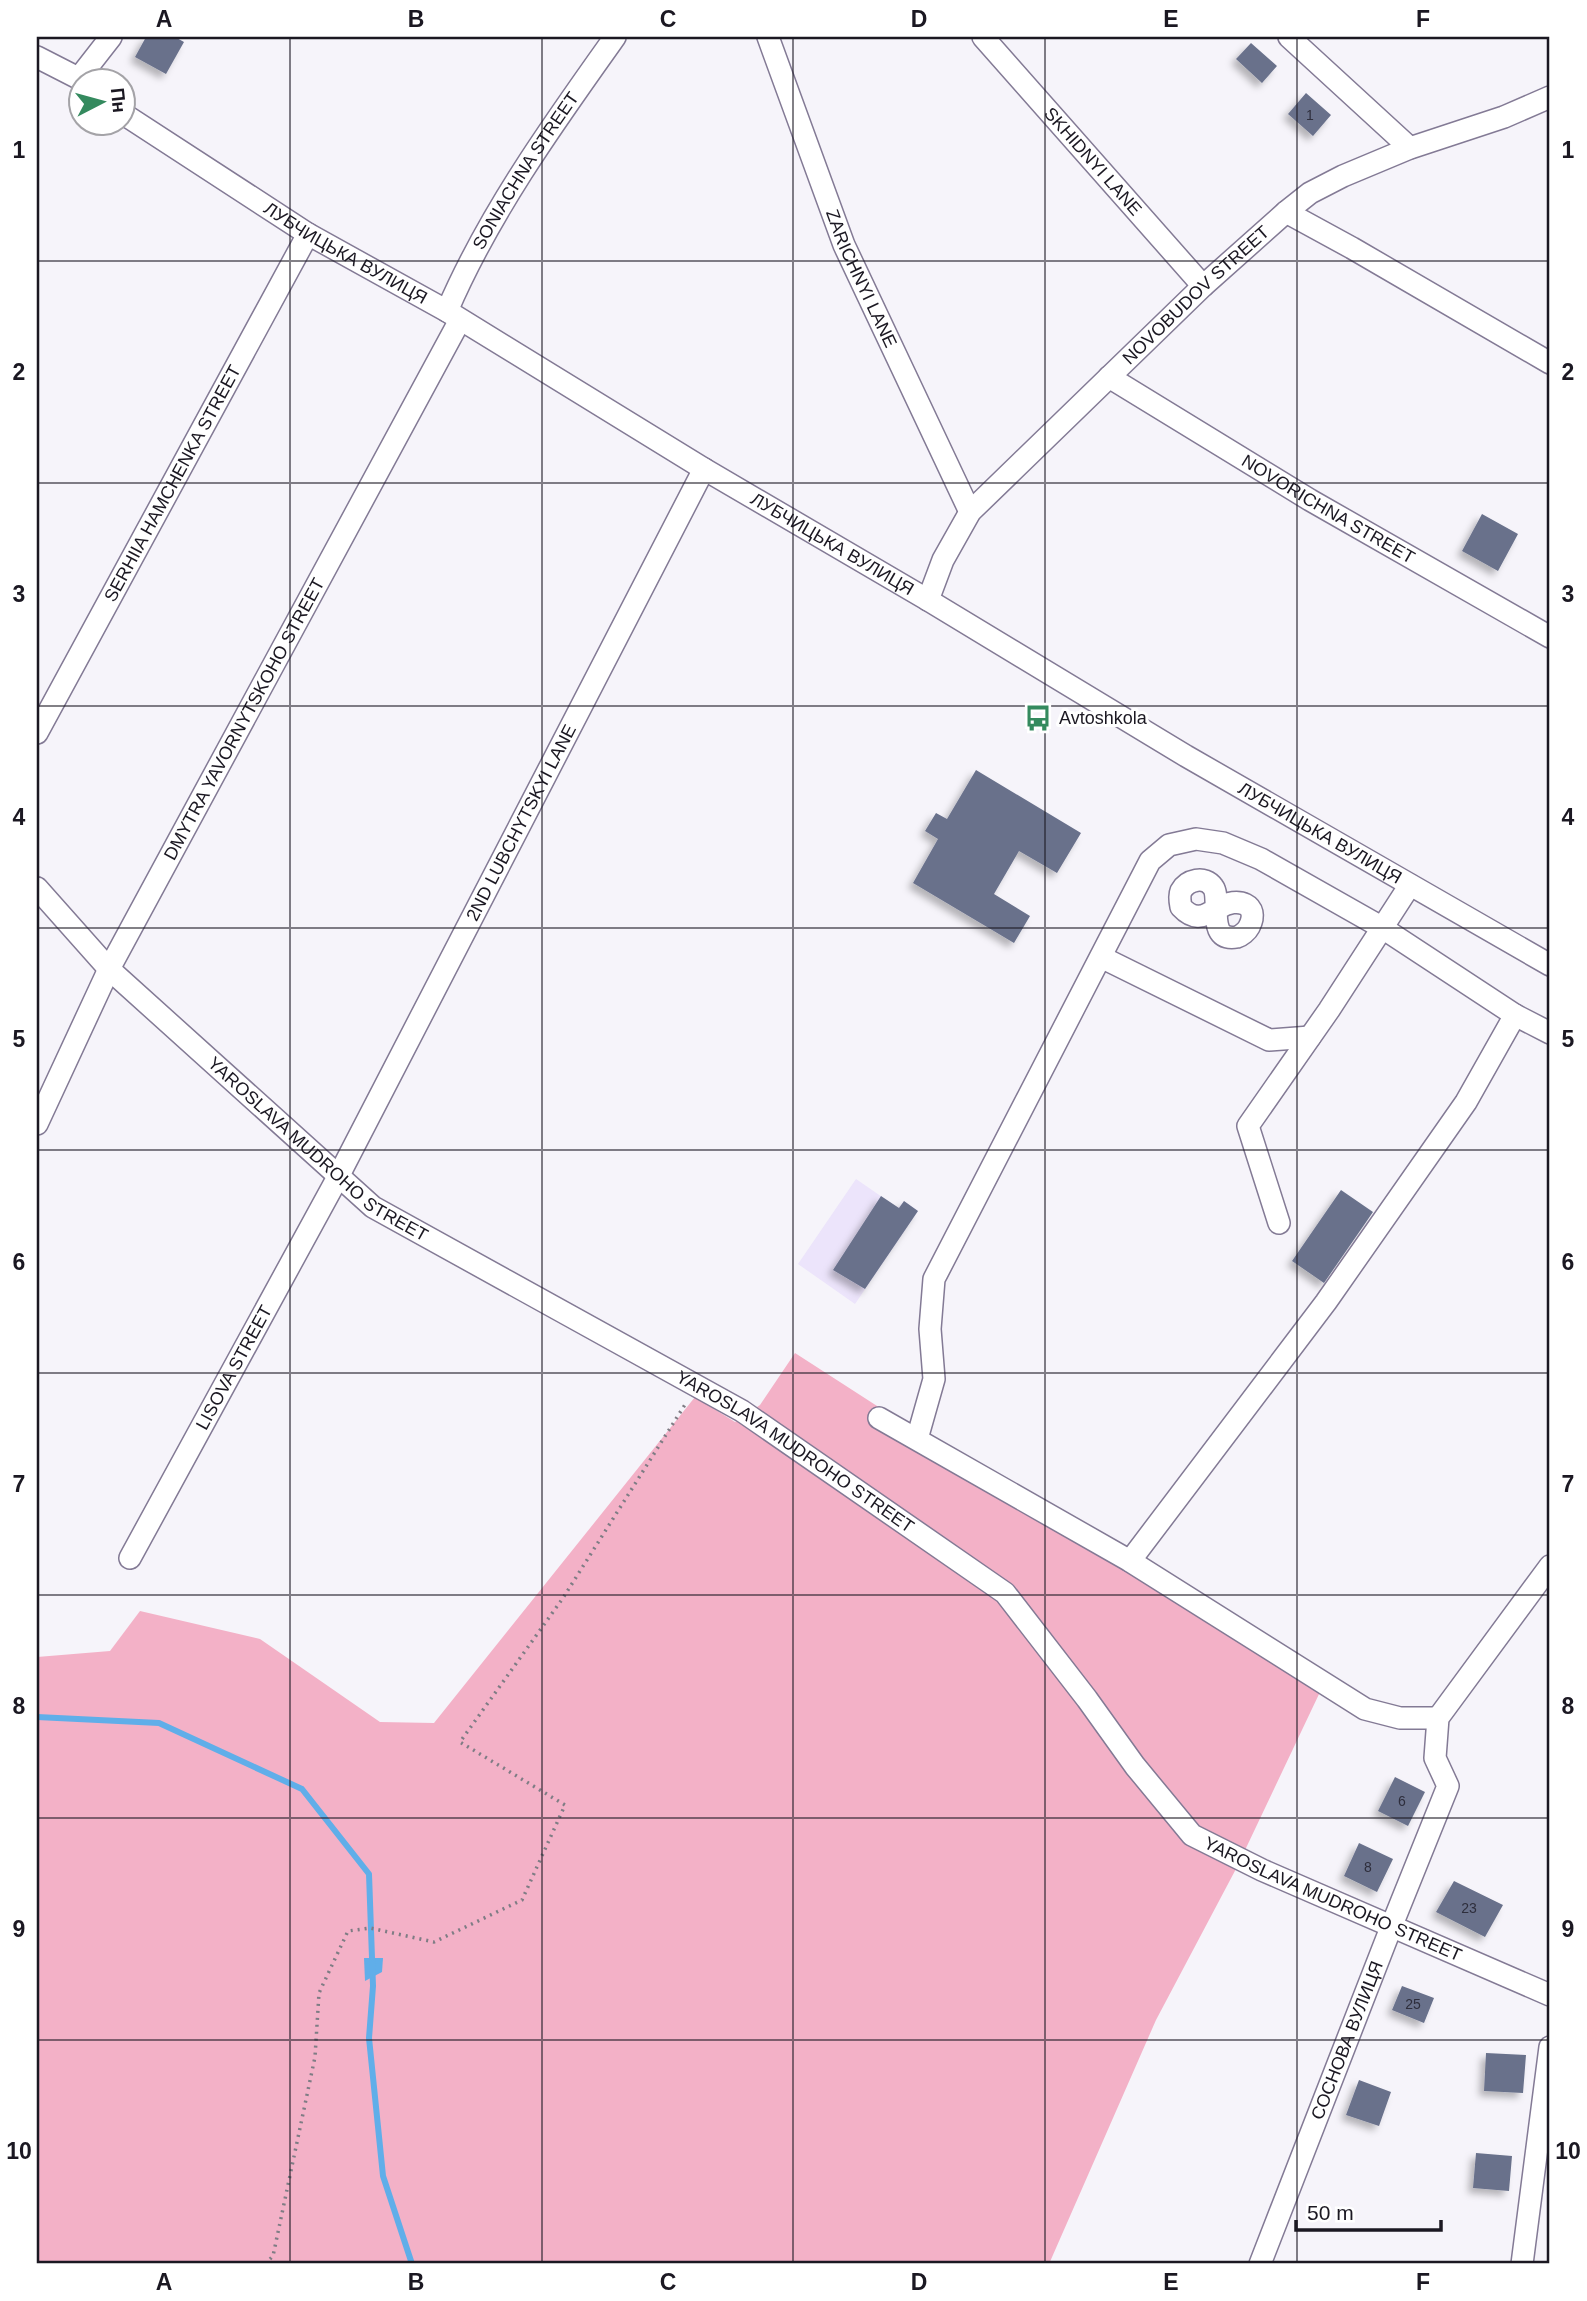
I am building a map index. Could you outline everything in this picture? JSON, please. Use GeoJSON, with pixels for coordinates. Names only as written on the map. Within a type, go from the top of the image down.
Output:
{"type":"FeatureCollection","features":[{"type":"Feature","properties":{"kind":"street"},"geometry":{"type":"LineString","coordinates":[[90,66],[111,37]]}},
{"type":"Feature","properties":{"kind":"street","name":"SONIACHNA STREET"},"geometry":{"type":"LineString","coordinates":[[453,315],[465,269],[486,229],[615,37]]}},
{"type":"Feature","properties":{"kind":"street","name":"ZARICHNYI LANE"},"geometry":{"type":"LineString","coordinates":[[768,37],[844,245],[970,512]]}},
{"type":"Feature","properties":{"kind":"street","name":"SKHIDNYI LANE"},"geometry":{"type":"LineString","coordinates":[[983,37],[1203,286]]}},
{"type":"Feature","properties":{"kind":"street"},"geometry":{"type":"LineString","coordinates":[[1289,37],[1410,148]]}},
{"type":"Feature","properties":{"kind":"street"},"geometry":{"type":"LineString","coordinates":[[37,57],[66,72]]}},
{"type":"Feature","properties":{"kind":"street","name":"NOVOBUDOV STREET"},"geometry":{"type":"LineString","coordinates":[[928,600],[943,560],[970,512],[1203,286],[1286,212],[1310,193],[1343,176],[1410,148],[1504,117],[1550,97]]}},
{"type":"Feature","properties":{"kind":"street","name":"ЛУБЧИЦЬКА ВУЛИЦЯ"},"geometry":{"type":"LineString","coordinates":[[136,122],[307,234],[453,315],[1186,757],[1550,965]]}},
{"type":"Feature","properties":{"kind":"street"},"geometry":{"type":"LineString","coordinates":[[1286,212],[1550,362]]}},
{"type":"Feature","properties":{"kind":"street","name":"SERHIIA HAMCHENKA STREET"},"geometry":{"type":"LineString","coordinates":[[37,733],[307,234]]}},
{"type":"Feature","properties":{"kind":"street","name":"DMYTRA YAVORNYTSKOHO STREET"},"geometry":{"type":"LineString","coordinates":[[37,1124],[109,969],[453,315]]}},
{"type":"Feature","properties":{"kind":"street","name":"NOVORICHNA STREET"},"geometry":{"type":"LineString","coordinates":[[1109,377],[1310,500],[1550,637]]}},
{"type":"Feature","properties":{"kind":"street","name":"2ND LUBCHYTSKYI LANE"},"geometry":{"type":"LineString","coordinates":[[338,1177],[704,468]]}},
{"type":"Feature","properties":{"kind":"street"},"geometry":{"type":"LineString","coordinates":[[917,1439],[934,1379],[930,1329],[934,1279],[1150,861],[1168,845],[1196,839],[1223,843],[1261,859],[1381,927],[1515,1015],[1550,1033]]}},
{"type":"Feature","properties":{"kind":"street"},"geometry":{"type":"LineString","coordinates":[[1279,1223],[1248,1126],[1410,885]]}},
{"type":"Feature","properties":{"kind":"street","name":"YAROSLAVA MUDROHO STREET"},"geometry":{"type":"LineString","coordinates":[[37,888],[109,969],[373,1207],[742,1411],[1005,1594],[1087,1699],[1135,1766],[1192,1835],[1262,1870],[1550,1995]]}},
{"type":"Feature","properties":{"kind":"street"},"geometry":{"type":"LineString","coordinates":[[1101,957],[1269,1040],[1310,1037]]}},
{"type":"Feature","properties":{"kind":"street"},"geometry":{"type":"LineString","coordinates":[[1129,1561],[1326,1302],[1466,1102],[1515,1015]]}},
{"type":"Feature","properties":{"kind":"street","name":"LISOVA STREET"},"geometry":{"type":"LineString","coordinates":[[130,1558],[338,1177]]}},
{"type":"Feature","properties":{"kind":"street"},"geometry":{"type":"LineString","coordinates":[[880,1418],[1129,1561],[1365,1710],[1400,1718],[1438,1717],[1550,1566]]}},
{"type":"Feature","properties":{"kind":"street","name":"СОСНОВА ВУЛИЦЯ"},"geometry":{"type":"LineString","coordinates":[[1261,2264],[1448,1786],[1435,1758],[1438,1717]]}},
{"type":"Feature","properties":{"kind":"street"},"geometry":{"type":"LineString","coordinates":[[1521,2264],[1550,2047]]}},
{"type":"Feature","properties":{"kind":"path"},"geometry":{"type":"LineString","coordinates":[[265,2264],[273,2256],[314,2057],[318,1993],[348,1931],[370,1928],[434,1942],[522,1900],[565,1805],[460,1742],[563,1598],[697,1386]]}},
{"type":"Feature","properties":{"kind":"shaded area"},"geometry":{"type":"Polygon","coordinates":[[[856,1179],[898,1208],[904,1201],[918,1211],[855,1304],[798,1264],[856,1179]]]}},
{"type":"Feature","properties":{"kind":"shaded area"},"geometry":{"type":"Polygon","coordinates":[[[795,1353],[1320,1692],[1237,1867],[1156,2020],[1049,2264],[37,2264],[37,1657],[110,1651],[140,1611],[260,1639],[380,1722],[434,1723],[695,1397],[735,1422],[760,1405],[795,1353]]]}},
{"type":"Feature","properties":{"kind":"water"},"geometry":{"type":"Polygon","coordinates":[[[364,1958],[383,1958],[382,1972],[365,1981],[364,1958]]]}},
{"type":"Feature","properties":{"kind":"building"},"geometry":{"type":"Polygon","coordinates":[[[146,37],[175,37],[184,42],[166,74],[135,57],[146,37]]]}},
{"type":"Feature","properties":{"kind":"building"},"geometry":{"type":"Polygon","coordinates":[[[1251,43],[1277,66],[1262,83],[1236,59],[1251,43]]]}},
{"type":"Feature","properties":{"kind":"building"},"geometry":{"type":"Polygon","coordinates":[[[1306,93],[1331,115],[1313,136],[1288,114],[1306,93]]]}},
{"type":"Feature","properties":{"kind":"building"},"geometry":{"type":"Polygon","coordinates":[[[1482,514],[1518,534],[1498,571],[1462,551],[1482,514]]]}},
{"type":"Feature","properties":{"kind":"building"},"geometry":{"type":"Polygon","coordinates":[[[976,770],[1081,833],[1057,873],[1019,851],[994,894],[1030,916],[1014,943],[913,883],[938,839],[925,831],[936,813],[947,819],[976,770]]]}},
{"type":"Feature","properties":{"kind":"building"},"geometry":{"type":"Polygon","coordinates":[[[1341,1190],[1373,1212],[1324,1283],[1292,1261],[1341,1190]]]}},
{"type":"Feature","properties":{"kind":"building"},"geometry":{"type":"Polygon","coordinates":[[[881,1196],[899,1208],[904,1201],[918,1211],[865,1289],[833,1270],[881,1196]]]}},
{"type":"Feature","properties":{"kind":"building"},"geometry":{"type":"Polygon","coordinates":[[[1395,1777],[1425,1792],[1408,1826],[1378,1811],[1395,1777]]]}},
{"type":"Feature","properties":{"kind":"building"},"geometry":{"type":"Polygon","coordinates":[[[1359,1843],[1393,1859],[1377,1892],[1344,1876],[1359,1843]]]}},
{"type":"Feature","properties":{"kind":"building"},"geometry":{"type":"Polygon","coordinates":[[[1454,1881],[1503,1905],[1485,1937],[1436,1912],[1454,1881]]]}},
{"type":"Feature","properties":{"kind":"building"},"geometry":{"type":"Polygon","coordinates":[[[1402,1986],[1434,1998],[1424,2023],[1392,2010],[1402,1986]]]}},
{"type":"Feature","properties":{"kind":"building"},"geometry":{"type":"Polygon","coordinates":[[[1486,2053],[1526,2055],[1523,2093],[1484,2091],[1486,2053]]]}},
{"type":"Feature","properties":{"kind":"building"},"geometry":{"type":"Polygon","coordinates":[[[1359,2080],[1391,2092],[1379,2126],[1346,2115],[1359,2080]]]}},
{"type":"Feature","properties":{"kind":"building"},"geometry":{"type":"Polygon","coordinates":[[[1476,2153],[1512,2156],[1509,2191],[1473,2188],[1476,2153]]]}},
{"type":"Feature","properties":{"kind":"waterway"},"geometry":{"type":"LineString","coordinates":[[37,1717],[159,1723],[302,1789],[369,1874],[373,1986],[369,2038],[383,2176],[412,2264]]}},
{"type":"Feature","properties":{"kind":"place","name":"Avtoshkola"},"geometry":{"type":"Point","coordinates":[1038,718]}}]}
